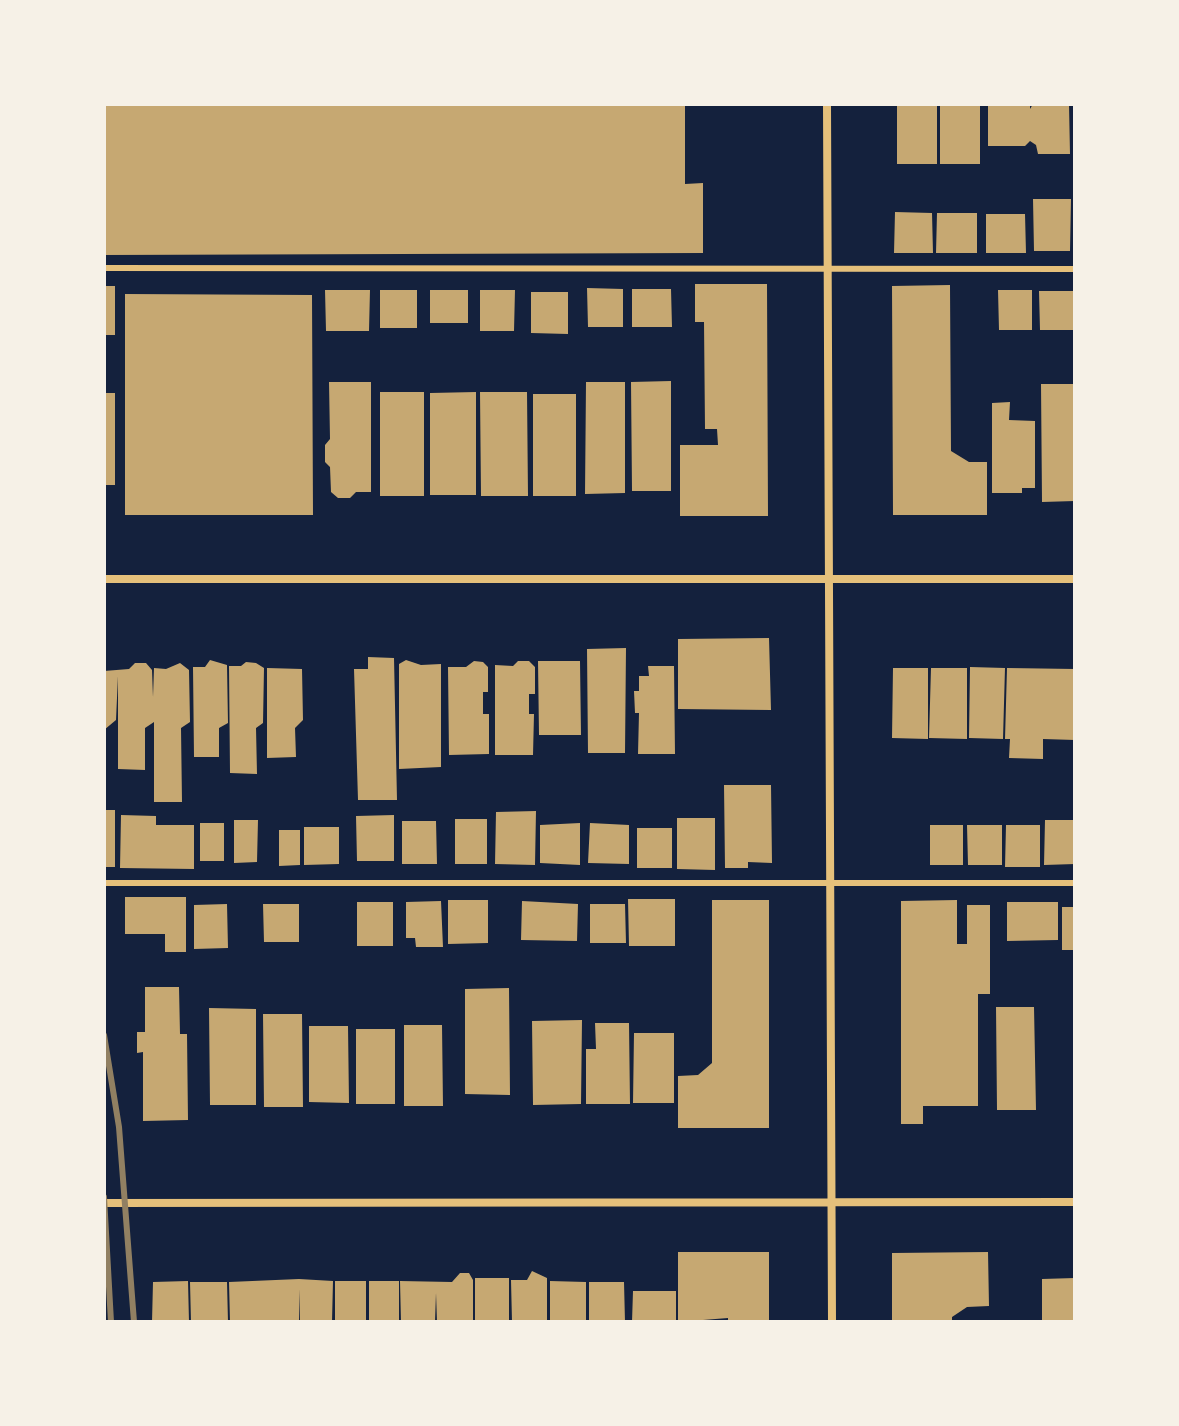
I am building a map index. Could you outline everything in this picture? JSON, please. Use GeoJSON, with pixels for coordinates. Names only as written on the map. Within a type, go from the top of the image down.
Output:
{"type":"FeatureCollection","features":[{"type":"Feature","properties":{"kind":"street"},"geometry":{"type":"LineString","coordinates":[[827,104],[832,1322]]}},
{"type":"Feature","properties":{"kind":"street"},"geometry":{"type":"LineString","coordinates":[[104,579],[1075,579]]}},
{"type":"Feature","properties":{"kind":"street"},"geometry":{"type":"LineString","coordinates":[[104,1203],[1075,1202]]}},
{"type":"Feature","properties":{"kind":"lane"},"geometry":{"type":"LineString","coordinates":[[104,268],[1075,269]]}},
{"type":"Feature","properties":{"kind":"lane"},"geometry":{"type":"LineString","coordinates":[[104,883],[1075,883]]}},
{"type":"Feature","properties":{"kind":"building"},"geometry":{"type":"Polygon","coordinates":[[[104,104],[685,104],[685,184],[703,183],[703,253],[104,255],[104,104]]]}},
{"type":"Feature","properties":{"kind":"building"},"geometry":{"type":"Polygon","coordinates":[[[897,104],[937,104],[937,164],[897,164],[897,104]]]}},
{"type":"Feature","properties":{"kind":"building"},"geometry":{"type":"Polygon","coordinates":[[[940,104],[980,104],[980,164],[940,164],[940,104]]]}},
{"type":"Feature","properties":{"kind":"building"},"geometry":{"type":"Polygon","coordinates":[[[988,104],[1030,104],[1030,109],[1033,104],[1069,104],[1070,154],[1038,154],[1036,145],[1030,141],[1025,146],[988,146],[988,104]]]}},
{"type":"Feature","properties":{"kind":"building"},"geometry":{"type":"Polygon","coordinates":[[[1033,199],[1071,199],[1070,251],[1034,251],[1033,199]]]}},
{"type":"Feature","properties":{"kind":"building"},"geometry":{"type":"Polygon","coordinates":[[[895,212],[932,213],[933,253],[894,253],[895,212]]]}},
{"type":"Feature","properties":{"kind":"building"},"geometry":{"type":"Polygon","coordinates":[[[937,213],[977,213],[977,253],[936,253],[937,213]]]}},
{"type":"Feature","properties":{"kind":"building"},"geometry":{"type":"Polygon","coordinates":[[[986,214],[1025,214],[1026,253],[986,253],[986,214]]]}},
{"type":"Feature","properties":{"kind":"building"},"geometry":{"type":"Polygon","coordinates":[[[695,284],[767,284],[768,516],[680,516],[680,445],[718,445],[717,429],[705,429],[704,322],[695,322],[695,284]]]}},
{"type":"Feature","properties":{"kind":"building"},"geometry":{"type":"Polygon","coordinates":[[[950,285],[951,451],[969,462],[987,462],[987,515],[893,515],[892,286],[950,285]]]}},
{"type":"Feature","properties":{"kind":"building"},"geometry":{"type":"Polygon","coordinates":[[[104,286],[115,286],[115,335],[104,335],[104,286]]]}},
{"type":"Feature","properties":{"kind":"building"},"geometry":{"type":"Polygon","coordinates":[[[587,288],[623,289],[623,327],[588,327],[587,288]]]}},
{"type":"Feature","properties":{"kind":"building"},"geometry":{"type":"Polygon","coordinates":[[[632,289],[671,289],[672,327],[632,327],[632,289]]]}},
{"type":"Feature","properties":{"kind":"building"},"geometry":{"type":"Polygon","coordinates":[[[325,290],[370,290],[369,331],[326,331],[325,290]]]}},
{"type":"Feature","properties":{"kind":"building"},"geometry":{"type":"Polygon","coordinates":[[[380,290],[417,290],[417,328],[380,328],[380,290]]]}},
{"type":"Feature","properties":{"kind":"building"},"geometry":{"type":"Polygon","coordinates":[[[430,290],[468,290],[468,323],[430,323],[430,290]]]}},
{"type":"Feature","properties":{"kind":"building"},"geometry":{"type":"Polygon","coordinates":[[[480,290],[515,290],[514,331],[480,331],[480,290]]]}},
{"type":"Feature","properties":{"kind":"building"},"geometry":{"type":"Polygon","coordinates":[[[998,290],[1032,290],[1032,330],[999,330],[998,290]]]}},
{"type":"Feature","properties":{"kind":"building"},"geometry":{"type":"Polygon","coordinates":[[[1039,291],[1075,291],[1074,330],[1040,330],[1039,291]]]}},
{"type":"Feature","properties":{"kind":"building"},"geometry":{"type":"Polygon","coordinates":[[[531,292],[568,292],[568,334],[531,333],[531,292]]]}},
{"type":"Feature","properties":{"kind":"building"},"geometry":{"type":"Polygon","coordinates":[[[125,294],[312,295],[313,515],[125,515],[125,294]]]}},
{"type":"Feature","properties":{"kind":"building"},"geometry":{"type":"Polygon","coordinates":[[[671,381],[671,491],[632,491],[631,382],[671,381]]]}},
{"type":"Feature","properties":{"kind":"building"},"geometry":{"type":"Polygon","coordinates":[[[329,382],[371,382],[371,492],[356,492],[350,498],[338,498],[331,492],[330,467],[325,462],[325,445],[330,439],[329,382]]]}},
{"type":"Feature","properties":{"kind":"building"},"geometry":{"type":"Polygon","coordinates":[[[586,382],[625,382],[625,493],[585,494],[586,382]]]}},
{"type":"Feature","properties":{"kind":"building"},"geometry":{"type":"Polygon","coordinates":[[[1041,384],[1075,384],[1075,501],[1042,502],[1041,384]]]}},
{"type":"Feature","properties":{"kind":"building"},"geometry":{"type":"Polygon","coordinates":[[[380,392],[424,392],[424,496],[380,496],[380,392]]]}},
{"type":"Feature","properties":{"kind":"building"},"geometry":{"type":"Polygon","coordinates":[[[476,392],[476,495],[430,495],[430,393],[476,392]]]}},
{"type":"Feature","properties":{"kind":"building"},"geometry":{"type":"Polygon","coordinates":[[[480,392],[527,392],[528,496],[481,496],[480,392]]]}},
{"type":"Feature","properties":{"kind":"building"},"geometry":{"type":"Polygon","coordinates":[[[104,393],[115,393],[115,485],[104,485],[104,393]]]}},
{"type":"Feature","properties":{"kind":"building"},"geometry":{"type":"Polygon","coordinates":[[[533,394],[576,394],[576,496],[533,496],[533,394]]]}},
{"type":"Feature","properties":{"kind":"building"},"geometry":{"type":"Polygon","coordinates":[[[1010,402],[1009,420],[1035,421],[1035,488],[1022,488],[1022,493],[992,493],[992,403],[1010,402]]]}},
{"type":"Feature","properties":{"kind":"building"},"geometry":{"type":"Polygon","coordinates":[[[769,638],[771,710],[678,709],[678,639],[769,638]]]}},
{"type":"Feature","properties":{"kind":"building"},"geometry":{"type":"Polygon","coordinates":[[[626,648],[625,753],[588,753],[587,649],[626,648]]]}},
{"type":"Feature","properties":{"kind":"building"},"geometry":{"type":"Polygon","coordinates":[[[368,657],[394,658],[397,800],[358,800],[354,669],[368,669],[368,657]]]}},
{"type":"Feature","properties":{"kind":"building"},"geometry":{"type":"Polygon","coordinates":[[[210,660],[227,665],[228,723],[219,728],[219,757],[194,757],[193,667],[205,667],[210,660]]]}},
{"type":"Feature","properties":{"kind":"building"},"geometry":{"type":"Polygon","coordinates":[[[406,660],[421,665],[441,664],[441,767],[399,769],[399,664],[406,660]]]}},
{"type":"Feature","properties":{"kind":"building"},"geometry":{"type":"Polygon","coordinates":[[[474,661],[483,662],[488,667],[488,692],[483,692],[483,714],[489,714],[489,754],[449,755],[448,667],[466,667],[474,661]]]}},
{"type":"Feature","properties":{"kind":"building"},"geometry":{"type":"Polygon","coordinates":[[[518,661],[529,661],[535,667],[535,694],[529,694],[529,714],[534,714],[533,755],[495,755],[495,665],[513,666],[518,661]]]}},
{"type":"Feature","properties":{"kind":"building"},"geometry":{"type":"Polygon","coordinates":[[[538,661],[580,661],[581,735],[539,735],[538,661]]]}},
{"type":"Feature","properties":{"kind":"building"},"geometry":{"type":"Polygon","coordinates":[[[246,662],[264,668],[263,723],[256,728],[257,774],[230,773],[229,666],[241,666],[246,662]]]}},
{"type":"Feature","properties":{"kind":"building"},"geometry":{"type":"Polygon","coordinates":[[[135,663],[146,663],[152,670],[153,697],[154,668],[166,669],[180,663],[189,670],[190,722],[181,728],[182,802],[154,802],[154,722],[145,728],[145,770],[118,769],[118,676],[116,720],[104,730],[104,671],[129,669],[135,663]]]}},
{"type":"Feature","properties":{"kind":"building"},"geometry":{"type":"Polygon","coordinates":[[[648,666],[674,666],[675,754],[638,754],[639,713],[635,713],[634,691],[639,691],[639,676],[649,676],[648,666]]]}},
{"type":"Feature","properties":{"kind":"building"},"geometry":{"type":"Polygon","coordinates":[[[970,667],[1005,668],[1003,739],[969,738],[970,667]]]}},
{"type":"Feature","properties":{"kind":"building"},"geometry":{"type":"Polygon","coordinates":[[[267,668],[302,669],[303,720],[295,728],[296,757],[267,758],[267,668]]]}},
{"type":"Feature","properties":{"kind":"building"},"geometry":{"type":"Polygon","coordinates":[[[893,668],[928,668],[928,739],[892,738],[893,668]]]}},
{"type":"Feature","properties":{"kind":"building"},"geometry":{"type":"Polygon","coordinates":[[[931,668],[967,668],[967,739],[929,738],[931,668]]]}},
{"type":"Feature","properties":{"kind":"building"},"geometry":{"type":"Polygon","coordinates":[[[1007,668],[1075,669],[1075,740],[1043,739],[1043,759],[1009,758],[1010,739],[1005,739],[1007,668]]]}},
{"type":"Feature","properties":{"kind":"building"},"geometry":{"type":"Polygon","coordinates":[[[724,785],[771,785],[772,863],[748,862],[748,868],[725,868],[724,785]]]}},
{"type":"Feature","properties":{"kind":"building"},"geometry":{"type":"Polygon","coordinates":[[[104,810],[115,810],[115,867],[104,867],[104,810]]]}},
{"type":"Feature","properties":{"kind":"building"},"geometry":{"type":"Polygon","coordinates":[[[536,811],[535,865],[495,864],[496,812],[536,811]]]}},
{"type":"Feature","properties":{"kind":"building"},"geometry":{"type":"Polygon","coordinates":[[[121,815],[156,816],[156,825],[194,825],[194,869],[120,868],[121,815]]]}},
{"type":"Feature","properties":{"kind":"building"},"geometry":{"type":"Polygon","coordinates":[[[394,815],[394,861],[357,861],[356,816],[394,815]]]}},
{"type":"Feature","properties":{"kind":"building"},"geometry":{"type":"Polygon","coordinates":[[[677,818],[715,818],[715,870],[677,869],[677,818]]]}},
{"type":"Feature","properties":{"kind":"building"},"geometry":{"type":"Polygon","coordinates":[[[455,819],[487,819],[487,864],[455,864],[455,819]]]}},
{"type":"Feature","properties":{"kind":"building"},"geometry":{"type":"Polygon","coordinates":[[[234,820],[258,820],[257,862],[234,863],[234,820]]]}},
{"type":"Feature","properties":{"kind":"building"},"geometry":{"type":"Polygon","coordinates":[[[1045,820],[1075,820],[1075,864],[1044,865],[1045,820]]]}},
{"type":"Feature","properties":{"kind":"building"},"geometry":{"type":"Polygon","coordinates":[[[402,821],[436,821],[437,864],[402,864],[402,821]]]}},
{"type":"Feature","properties":{"kind":"building"},"geometry":{"type":"Polygon","coordinates":[[[200,823],[224,823],[224,861],[200,861],[200,823]]]}},
{"type":"Feature","properties":{"kind":"building"},"geometry":{"type":"Polygon","coordinates":[[[580,823],[580,865],[540,863],[540,825],[580,823]]]}},
{"type":"Feature","properties":{"kind":"building"},"geometry":{"type":"Polygon","coordinates":[[[590,823],[629,825],[629,864],[588,863],[590,823]]]}},
{"type":"Feature","properties":{"kind":"building"},"geometry":{"type":"Polygon","coordinates":[[[930,825],[963,825],[963,865],[930,865],[930,825]]]}},
{"type":"Feature","properties":{"kind":"building"},"geometry":{"type":"Polygon","coordinates":[[[967,825],[1002,825],[1002,865],[968,865],[967,825]]]}},
{"type":"Feature","properties":{"kind":"building"},"geometry":{"type":"Polygon","coordinates":[[[1006,825],[1040,825],[1040,867],[1005,867],[1006,825]]]}},
{"type":"Feature","properties":{"kind":"building"},"geometry":{"type":"Polygon","coordinates":[[[304,827],[339,827],[339,864],[304,865],[304,827]]]}},
{"type":"Feature","properties":{"kind":"building"},"geometry":{"type":"Polygon","coordinates":[[[637,828],[672,828],[672,868],[637,868],[637,828]]]}},
{"type":"Feature","properties":{"kind":"building"},"geometry":{"type":"Polygon","coordinates":[[[279,830],[300,830],[300,865],[279,866],[279,830]]]}},
{"type":"Feature","properties":{"kind":"building"},"geometry":{"type":"Polygon","coordinates":[[[125,897],[186,897],[186,952],[165,952],[165,934],[125,934],[125,897]]]}},
{"type":"Feature","properties":{"kind":"building"},"geometry":{"type":"Polygon","coordinates":[[[628,899],[675,899],[675,946],[629,946],[628,899]]]}},
{"type":"Feature","properties":{"kind":"building"},"geometry":{"type":"Polygon","coordinates":[[[448,900],[488,900],[488,943],[448,944],[448,900]]]}},
{"type":"Feature","properties":{"kind":"building"},"geometry":{"type":"Polygon","coordinates":[[[712,900],[769,900],[769,1128],[678,1128],[678,1076],[698,1075],[712,1063],[712,900]]]}},
{"type":"Feature","properties":{"kind":"building"},"geometry":{"type":"Polygon","coordinates":[[[957,900],[957,944],[967,944],[967,905],[990,905],[990,994],[978,994],[978,1106],[923,1106],[923,1124],[901,1124],[901,901],[957,900]]]}},
{"type":"Feature","properties":{"kind":"building"},"geometry":{"type":"Polygon","coordinates":[[[441,901],[443,947],[416,947],[415,938],[406,938],[406,902],[441,901]]]}},
{"type":"Feature","properties":{"kind":"building"},"geometry":{"type":"Polygon","coordinates":[[[522,901],[578,904],[577,941],[521,940],[522,901]]]}},
{"type":"Feature","properties":{"kind":"building"},"geometry":{"type":"Polygon","coordinates":[[[357,902],[393,902],[393,946],[357,946],[357,902]]]}},
{"type":"Feature","properties":{"kind":"building"},"geometry":{"type":"Polygon","coordinates":[[[1007,902],[1058,902],[1058,940],[1007,941],[1007,902]]]}},
{"type":"Feature","properties":{"kind":"building"},"geometry":{"type":"Polygon","coordinates":[[[227,904],[228,948],[194,949],[194,905],[227,904]]]}},
{"type":"Feature","properties":{"kind":"building"},"geometry":{"type":"Polygon","coordinates":[[[263,904],[299,904],[299,942],[264,942],[263,904]]]}},
{"type":"Feature","properties":{"kind":"building"},"geometry":{"type":"Polygon","coordinates":[[[590,904],[625,904],[626,943],[590,943],[590,904]]]}},
{"type":"Feature","properties":{"kind":"building"},"geometry":{"type":"Polygon","coordinates":[[[1062,907],[1075,907],[1075,950],[1062,950],[1062,907]]]}},
{"type":"Feature","properties":{"kind":"building"},"geometry":{"type":"Polygon","coordinates":[[[145,987],[179,987],[180,1034],[187,1034],[188,1120],[143,1121],[143,1052],[137,1053],[137,1032],[145,1032],[145,987]]]}},
{"type":"Feature","properties":{"kind":"building"},"geometry":{"type":"Polygon","coordinates":[[[509,988],[510,1095],[465,1094],[465,989],[509,988]]]}},
{"type":"Feature","properties":{"kind":"building"},"geometry":{"type":"Polygon","coordinates":[[[996,1007],[1034,1007],[1036,1110],[997,1110],[996,1007]]]}},
{"type":"Feature","properties":{"kind":"building"},"geometry":{"type":"Polygon","coordinates":[[[209,1008],[256,1009],[256,1105],[210,1105],[209,1008]]]}},
{"type":"Feature","properties":{"kind":"building"},"geometry":{"type":"Polygon","coordinates":[[[263,1014],[302,1014],[303,1107],[264,1107],[263,1014]]]}},
{"type":"Feature","properties":{"kind":"building"},"geometry":{"type":"Polygon","coordinates":[[[582,1020],[581,1104],[533,1105],[532,1021],[582,1020]]]}},
{"type":"Feature","properties":{"kind":"building"},"geometry":{"type":"Polygon","coordinates":[[[595,1023],[629,1023],[630,1104],[586,1104],[586,1049],[596,1049],[595,1023]]]}},
{"type":"Feature","properties":{"kind":"building"},"geometry":{"type":"Polygon","coordinates":[[[404,1025],[442,1025],[443,1106],[404,1106],[404,1025]]]}},
{"type":"Feature","properties":{"kind":"building"},"geometry":{"type":"Polygon","coordinates":[[[309,1026],[348,1026],[349,1103],[309,1102],[309,1026]]]}},
{"type":"Feature","properties":{"kind":"building"},"geometry":{"type":"Polygon","coordinates":[[[356,1029],[395,1029],[395,1104],[356,1104],[356,1029]]]}},
{"type":"Feature","properties":{"kind":"building"},"geometry":{"type":"Polygon","coordinates":[[[634,1033],[674,1033],[674,1103],[633,1103],[634,1033]]]}},
{"type":"Feature","properties":{"kind":"building"},"geometry":{"type":"Polygon","coordinates":[[[678,1252],[769,1252],[769,1322],[728,1322],[728,1318],[678,1322],[678,1252]]]}},
{"type":"Feature","properties":{"kind":"building"},"geometry":{"type":"Polygon","coordinates":[[[988,1252],[989,1306],[967,1307],[952,1317],[952,1322],[892,1322],[892,1253],[988,1252]]]}},
{"type":"Feature","properties":{"kind":"building"},"geometry":{"type":"Polygon","coordinates":[[[532,1271],[547,1278],[547,1322],[512,1322],[511,1280],[527,1280],[532,1271]]]}},
{"type":"Feature","properties":{"kind":"building"},"geometry":{"type":"Polygon","coordinates":[[[460,1273],[469,1273],[473,1280],[473,1322],[437,1322],[436,1293],[435,1322],[401,1322],[400,1281],[452,1282],[460,1273]]]}},
{"type":"Feature","properties":{"kind":"building"},"geometry":{"type":"Polygon","coordinates":[[[475,1278],[509,1278],[509,1322],[475,1322],[475,1278]]]}},
{"type":"Feature","properties":{"kind":"building"},"geometry":{"type":"Polygon","coordinates":[[[1075,1278],[1075,1322],[1042,1322],[1042,1279],[1075,1278]]]}},
{"type":"Feature","properties":{"kind":"building"},"geometry":{"type":"Polygon","coordinates":[[[188,1281],[189,1322],[152,1322],[153,1282],[188,1281]]]}},
{"type":"Feature","properties":{"kind":"building"},"geometry":{"type":"Polygon","coordinates":[[[333,1281],[332,1322],[300,1322],[300,1289],[299,1322],[230,1322],[229,1282],[333,1281]]]}},
{"type":"Feature","properties":{"kind":"building"},"geometry":{"type":"Polygon","coordinates":[[[335,1281],[366,1281],[366,1322],[335,1322],[335,1281]]]}},
{"type":"Feature","properties":{"kind":"building"},"geometry":{"type":"Polygon","coordinates":[[[369,1281],[399,1281],[399,1322],[369,1322],[369,1281]]]}},
{"type":"Feature","properties":{"kind":"building"},"geometry":{"type":"Polygon","coordinates":[[[550,1281],[586,1282],[586,1322],[550,1322],[550,1281]]]}},
{"type":"Feature","properties":{"kind":"building"},"geometry":{"type":"Polygon","coordinates":[[[190,1282],[227,1282],[228,1322],[191,1322],[190,1282]]]}},
{"type":"Feature","properties":{"kind":"building"},"geometry":{"type":"Polygon","coordinates":[[[589,1282],[624,1282],[625,1322],[589,1322],[589,1282]]]}},
{"type":"Feature","properties":{"kind":"building"},"geometry":{"type":"Polygon","coordinates":[[[633,1291],[676,1291],[676,1322],[632,1322],[633,1291]]]}},
{"type":"Feature","properties":{"kind":"railway"},"geometry":{"type":"LineString","coordinates":[[104,1035],[119,1127],[134,1322]]}},
{"type":"Feature","properties":{"kind":"railway"},"geometry":{"type":"LineString","coordinates":[[104,1197],[111,1322]]}}]}
